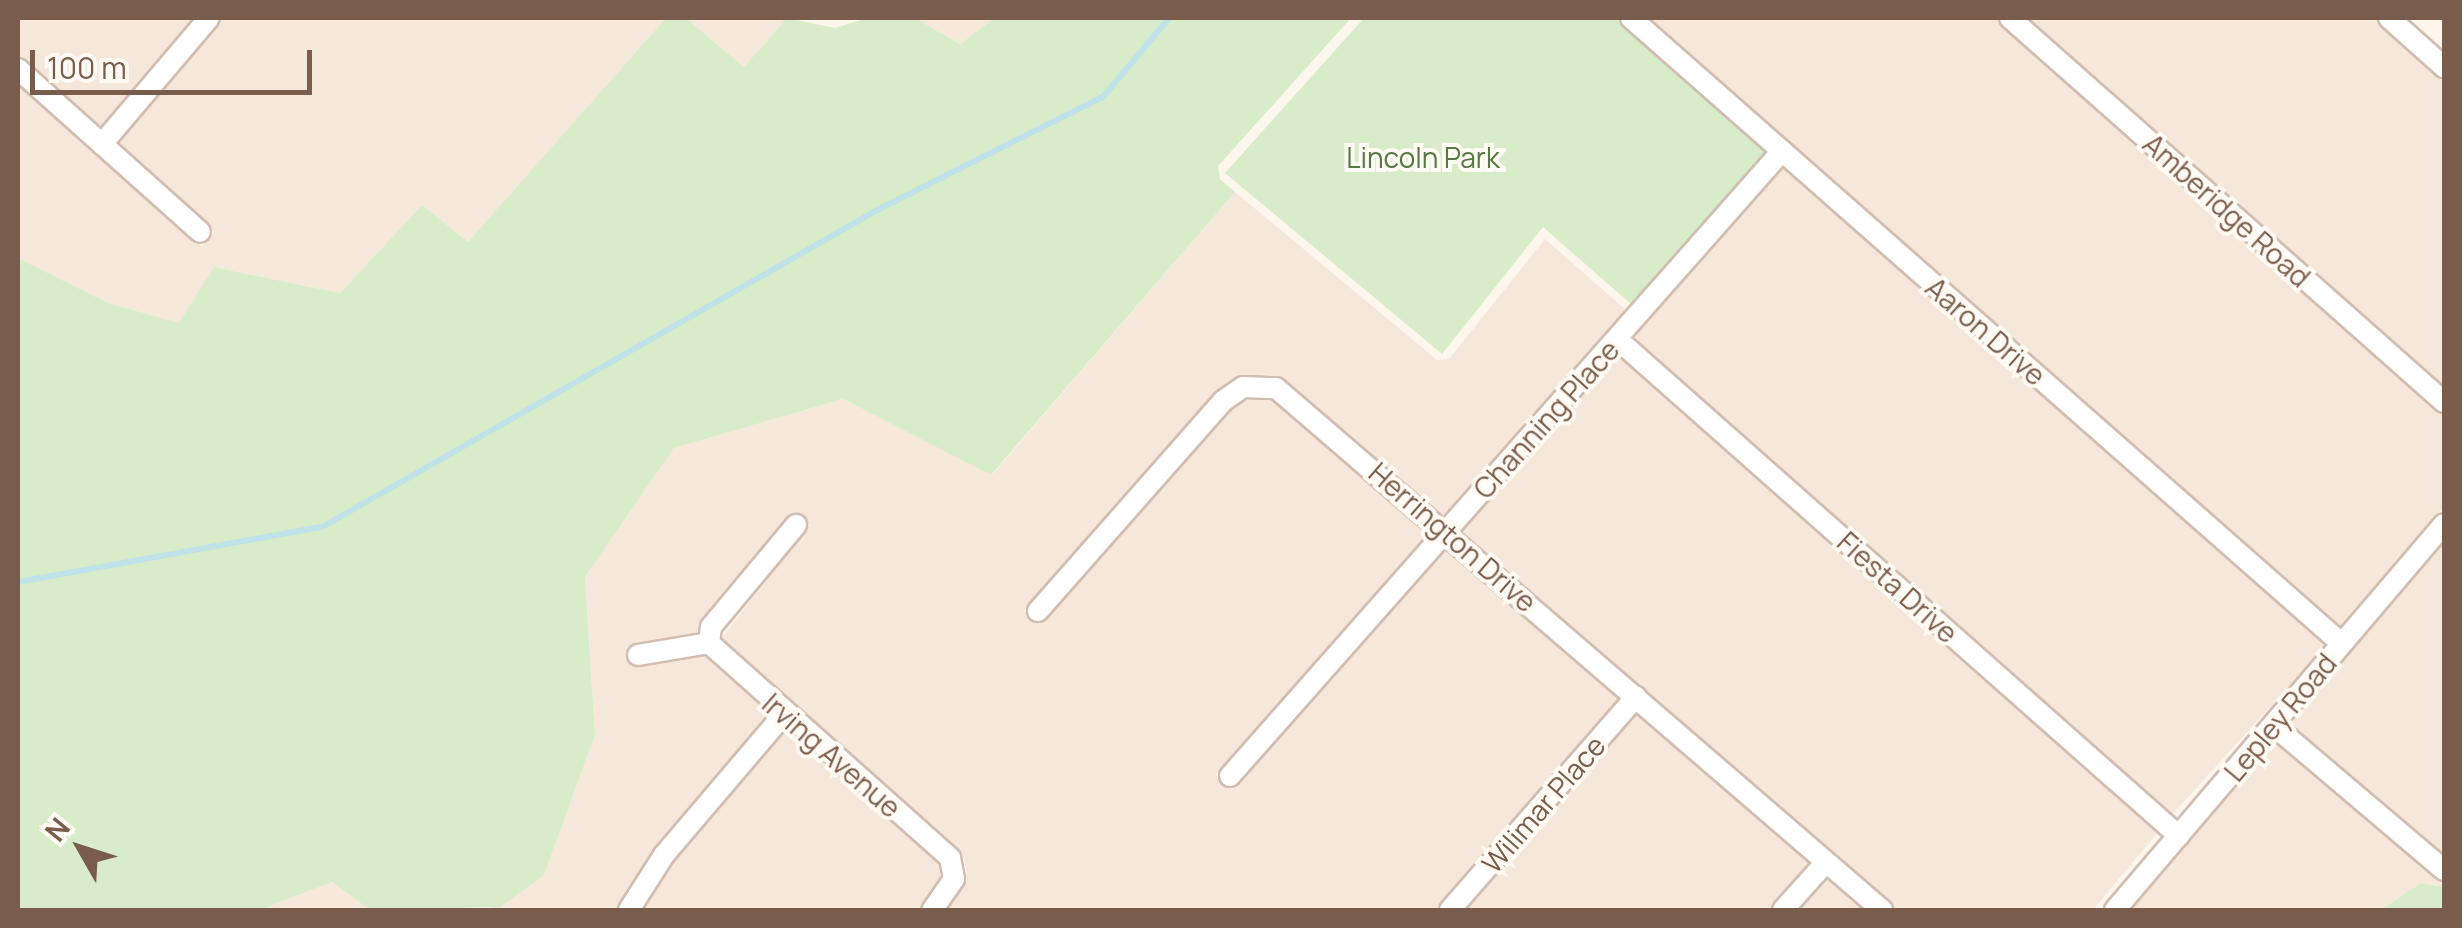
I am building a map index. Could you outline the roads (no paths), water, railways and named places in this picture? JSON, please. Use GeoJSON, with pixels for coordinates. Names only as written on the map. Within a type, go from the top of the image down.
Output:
{"type":"FeatureCollection","features":[{"type":"Feature","properties":{"kind":"street"},"geometry":{"type":"LineString","coordinates":[[102,144],[209,18]]}},
{"type":"Feature","properties":{"kind":"street","name":"Aaron Drive"},"geometry":{"type":"LineString","coordinates":[[1631,18],[2342,644]]}},
{"type":"Feature","properties":{"kind":"street","name":"Amberidge Road"},"geometry":{"type":"LineString","coordinates":[[2010,18],[2444,402]]}},
{"type":"Feature","properties":{"kind":"street"},"geometry":{"type":"LineString","coordinates":[[2389,18],[2444,67]]}},
{"type":"Feature","properties":{"kind":"street"},"geometry":{"type":"LineString","coordinates":[[18,69],[200,232]]}},
{"type":"Feature","properties":{"kind":"street","name":"Channing Place"},"geometry":{"type":"LineString","coordinates":[[1230,776],[1782,151]]}},
{"type":"Feature","properties":{"kind":"street","name":"Fiesta Drive"},"geometry":{"type":"LineString","coordinates":[[1618,339],[2179,836]]}},
{"type":"Feature","properties":{"kind":"street","name":"Herrington Drive"},"geometry":{"type":"LineString","coordinates":[[1038,611],[1223,401],[1244,387],[1287,393],[1882,910]]}},
{"type":"Feature","properties":{"kind":"street","name":"Lepley Road"},"geometry":{"type":"LineString","coordinates":[[2115,910],[2444,524]]}},
{"type":"Feature","properties":{"kind":"street"},"geometry":{"type":"LineString","coordinates":[[638,655],[709,642],[711,627],[796,525]]}},
{"type":"Feature","properties":{"kind":"street","name":"Irving Avenue"},"geometry":{"type":"LineString","coordinates":[[709,642],[954,868],[949,890],[932,910]]}},
{"type":"Feature","properties":{"kind":"street","name":"Wilimar Place"},"geometry":{"type":"LineString","coordinates":[[1450,910],[1636,696]]}},
{"type":"Feature","properties":{"kind":"street"},"geometry":{"type":"LineString","coordinates":[[630,910],[664,855],[784,714]]}},
{"type":"Feature","properties":{"kind":"street"},"geometry":{"type":"LineString","coordinates":[[2274,725],[2444,870]]}},
{"type":"Feature","properties":{"kind":"street"},"geometry":{"type":"LineString","coordinates":[[1784,910],[1826,862]]}},
{"type":"Feature","properties":{"kind":"waterway"},"geometry":{"type":"LineString","coordinates":[[18,582],[322,527],[877,210],[1103,97],[1169,18]]}},
{"type":"Feature","properties":{"kind":"park label","name":"Lincoln Park"},"geometry":{"type":"Point","coordinates":[1423,157]}}]}
